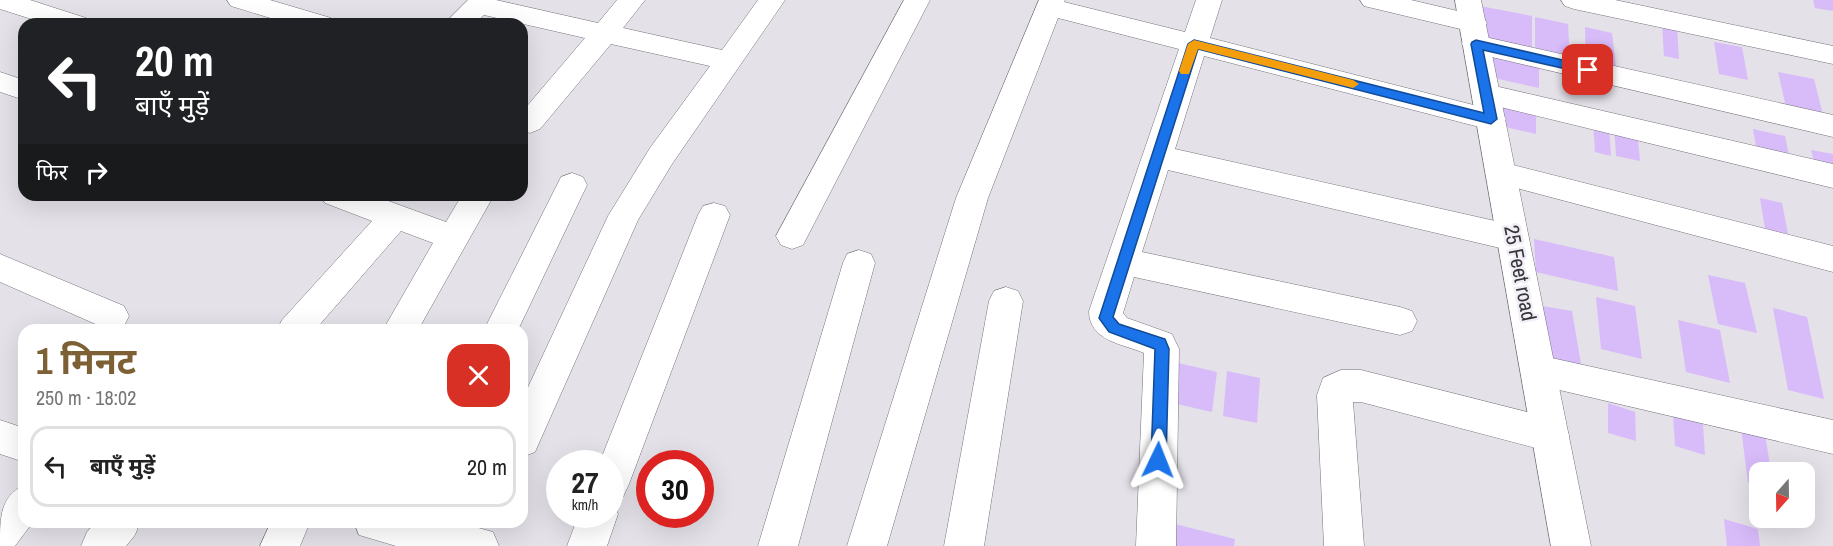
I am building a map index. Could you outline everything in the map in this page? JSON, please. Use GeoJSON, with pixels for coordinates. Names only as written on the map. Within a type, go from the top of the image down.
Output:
{"type":"FeatureCollection","features":[{"type":"Feature","properties":{"kind":"street"},"geometry":{"type":"LineString","coordinates":[[2,0],[58,18]]}},
{"type":"Feature","properties":{"kind":"street"},"geometry":{"type":"LineString","coordinates":[[240,0],[301,18]]}},
{"type":"Feature","properties":{"kind":"street"},"geometry":{"type":"LineString","coordinates":[[530,123],[632,0]]}},
{"type":"Feature","properties":{"kind":"street"},"geometry":{"type":"LineString","coordinates":[[528,427],[624,216],[661,156],[772,0]]}},
{"type":"Feature","properties":{"kind":"street"},"geometry":{"type":"LineString","coordinates":[[792,236],[917,0]]}},
{"type":"Feature","properties":{"kind":"street"},"geometry":{"type":"LineString","coordinates":[[1156,546],[1162,349],[1160,344],[1154,341],[1114,328],[1106,318],[1209,0]]}},
{"type":"Feature","properties":{"kind":"street"},"geometry":{"type":"LineString","coordinates":[[1373,0],[1472,23],[1833,126]]}},
{"type":"Feature","properties":{"kind":"street"},"geometry":{"type":"LineString","coordinates":[[1574,0],[1833,55]]}},
{"type":"Feature","properties":{"kind":"street"},"geometry":{"type":"LineString","coordinates":[[462,18],[474,2],[728,61]]}},
{"type":"Feature","properties":{"kind":"street"},"geometry":{"type":"LineString","coordinates":[[867,546],[972,198],[1050,4],[1194,44],[1833,176]]}},
{"type":"Feature","properties":{"kind":"street","name":"25 Feet road"},"geometry":{"type":"LineString","coordinates":[[1472,23],[1573,546]]}},
{"type":"Feature","properties":{"kind":"street"},"geometry":{"type":"LineString","coordinates":[[0,82],[18,88]]}},
{"type":"Feature","properties":{"kind":"street"},"geometry":{"type":"LineString","coordinates":[[1157,156],[1513,238]]}},
{"type":"Feature","properties":{"kind":"street"},"geometry":{"type":"LineString","coordinates":[[1501,173],[1833,259]]}},
{"type":"Feature","properties":{"kind":"street"},"geometry":{"type":"LineString","coordinates":[[504,324],[572,185]]}},
{"type":"Feature","properties":{"kind":"street"},"geometry":{"type":"LineString","coordinates":[[353,201],[453,238]]}},
{"type":"Feature","properties":{"kind":"street"},"geometry":{"type":"LineString","coordinates":[[403,324],[475,201]]}},
{"type":"Feature","properties":{"kind":"street"},"geometry":{"type":"LineString","coordinates":[[299,324],[384,231],[388,225],[388,218],[381,211]]}},
{"type":"Feature","properties":{"kind":"street"},"geometry":{"type":"LineString","coordinates":[[623,450],[714,214]]}},
{"type":"Feature","properties":{"kind":"street"},"geometry":{"type":"LineString","coordinates":[[1123,261],[1400,321]]}},
{"type":"Feature","properties":{"kind":"street"},"geometry":{"type":"LineString","coordinates":[[778,546],[859,263]]}},
{"type":"Feature","properties":{"kind":"street"},"geometry":{"type":"LineString","coordinates":[[0,267],[112,316]]}},
{"type":"Feature","properties":{"kind":"street"},"geometry":{"type":"LineString","coordinates":[[964,546],[1006,301]]}},
{"type":"Feature","properties":{"kind":"street"},"geometry":{"type":"LineString","coordinates":[[1538,370],[1833,438]]}},
{"type":"Feature","properties":{"kind":"street"},"geometry":{"type":"LineString","coordinates":[[1344,546],[1335,395],[1336,389],[1341,386],[1361,387],[1551,435]]}},
{"type":"Feature","properties":{"kind":"street"},"geometry":{"type":"LineString","coordinates":[[0,437],[18,443]]}},
{"type":"Feature","properties":{"kind":"street"},"geometry":{"type":"LineString","coordinates":[[0,534],[18,511]]}},
{"type":"Feature","properties":{"kind":"street"},"geometry":{"type":"LineString","coordinates":[[101,546],[116,528]]}},
{"type":"Feature","properties":{"kind":"street"},"geometry":{"type":"LineString","coordinates":[[280,546],[288,528]]}},
{"type":"Feature","properties":{"kind":"street"},"geometry":{"type":"LineString","coordinates":[[419,528],[479,538]]}},
{"type":"Feature","properties":{"kind":"street"},"geometry":{"type":"LineString","coordinates":[[587,546],[594,528]]}},
{"type":"Feature","properties":{"kind":"building"},"geometry":{"type":"Polygon","coordinates":[[[1813,0],[1833,0],[1833,11],[1815,8],[1813,0]]]}},
{"type":"Feature","properties":{"kind":"building"},"geometry":{"type":"Polygon","coordinates":[[[1480,6],[1532,16],[1532,51],[1478,39],[1480,6]]]}},
{"type":"Feature","properties":{"kind":"building"},"geometry":{"type":"Polygon","coordinates":[[[1535,17],[1568,24],[1570,59],[1535,51],[1535,17]]]}},
{"type":"Feature","properties":{"kind":"building"},"geometry":{"type":"Polygon","coordinates":[[[1662,23],[1677,27],[1679,59],[1664,56],[1662,23]]]}},
{"type":"Feature","properties":{"kind":"building"},"geometry":{"type":"Polygon","coordinates":[[[1585,27],[1612,33],[1616,68],[1586,62],[1585,27]]]}},
{"type":"Feature","properties":{"kind":"building"},"geometry":{"type":"Polygon","coordinates":[[[1714,42],[1742,47],[1748,80],[1719,74],[1714,42]]]}},
{"type":"Feature","properties":{"kind":"building"},"geometry":{"type":"Polygon","coordinates":[[[1486,56],[1539,68],[1539,88],[1485,76],[1486,56]]]}},
{"type":"Feature","properties":{"kind":"building"},"geometry":{"type":"Polygon","coordinates":[[[1778,72],[1814,79],[1823,115],[1786,107],[1778,72]]]}},
{"type":"Feature","properties":{"kind":"building"},"geometry":{"type":"Polygon","coordinates":[[[1498,105],[1536,113],[1536,134],[1497,125],[1498,105]]]}},
{"type":"Feature","properties":{"kind":"building"},"geometry":{"type":"Polygon","coordinates":[[[1593,121],[1609,124],[1611,156],[1595,152],[1593,121]]]}},
{"type":"Feature","properties":{"kind":"building"},"geometry":{"type":"Polygon","coordinates":[[[1614,125],[1637,130],[1640,161],[1616,156],[1614,125]]]}},
{"type":"Feature","properties":{"kind":"building"},"geometry":{"type":"Polygon","coordinates":[[[1753,129],[1785,136],[1790,160],[1757,152],[1753,129]]]}},
{"type":"Feature","properties":{"kind":"building"},"geometry":{"type":"Polygon","coordinates":[[[1811,150],[1833,154],[1833,169],[1815,165],[1811,150]]]}},
{"type":"Feature","properties":{"kind":"building"},"geometry":{"type":"Polygon","coordinates":[[[1760,198],[1782,203],[1788,234],[1765,229],[1760,198]]]}},
{"type":"Feature","properties":{"kind":"building"},"geometry":{"type":"Polygon","coordinates":[[[1534,239],[1614,257],[1618,291],[1536,272],[1534,239]]]}},
{"type":"Feature","properties":{"kind":"building"},"geometry":{"type":"Polygon","coordinates":[[[1708,275],[1745,283],[1757,333],[1718,324],[1708,275]]]}},
{"type":"Feature","properties":{"kind":"building"},"geometry":{"type":"Polygon","coordinates":[[[1596,297],[1635,306],[1642,359],[1601,349],[1596,297]]]}},
{"type":"Feature","properties":{"kind":"building"},"geometry":{"type":"Polygon","coordinates":[[[1536,305],[1572,311],[1582,370],[1545,363],[1536,305]]]}},
{"type":"Feature","properties":{"kind":"building"},"geometry":{"type":"Polygon","coordinates":[[[1773,308],[1807,317],[1824,399],[1788,390],[1773,308]]]}},
{"type":"Feature","properties":{"kind":"building"},"geometry":{"type":"Polygon","coordinates":[[[1678,320],[1720,330],[1730,383],[1686,372],[1678,320]]]}},
{"type":"Feature","properties":{"kind":"building"},"geometry":{"type":"Polygon","coordinates":[[[1174,362],[1217,372],[1212,412],[1168,402],[1174,362]]]}},
{"type":"Feature","properties":{"kind":"building"},"geometry":{"type":"Polygon","coordinates":[[[1227,371],[1260,378],[1257,423],[1223,416],[1227,371]]]}},
{"type":"Feature","properties":{"kind":"building"},"geometry":{"type":"Polygon","coordinates":[[[1608,403],[1635,412],[1636,441],[1608,433],[1608,403]]]}},
{"type":"Feature","properties":{"kind":"building"},"geometry":{"type":"Polygon","coordinates":[[[1673,415],[1703,424],[1705,455],[1675,446],[1673,415]]]}},
{"type":"Feature","properties":{"kind":"building"},"geometry":{"type":"Polygon","coordinates":[[[1741,428],[1765,434],[1769,462],[1749,462],[1748,483],[1741,428]]]}},
{"type":"Feature","properties":{"kind":"building"},"geometry":{"type":"Polygon","coordinates":[[[1724,519],[1758,529],[1760,546],[1727,546],[1724,519]]]}},
{"type":"Feature","properties":{"kind":"building"},"geometry":{"type":"Polygon","coordinates":[[[1167,522],[1235,539],[1234,546],[1164,546],[1167,522]]]}},
{"type":"Feature","properties":{"kind":"slow traffic"},"geometry":{"type":"LineString","coordinates":[[1185,71],[1194,44],[1353,84]]}},
{"type":"Feature","properties":{"kind":"route"},"geometry":{"type":"LineString","coordinates":[[1158,460],[1162,349],[1160,344],[1154,341],[1114,328],[1106,318],[1106,311],[1194,44],[1491,119],[1476,44],[1588,70]]}}]}
